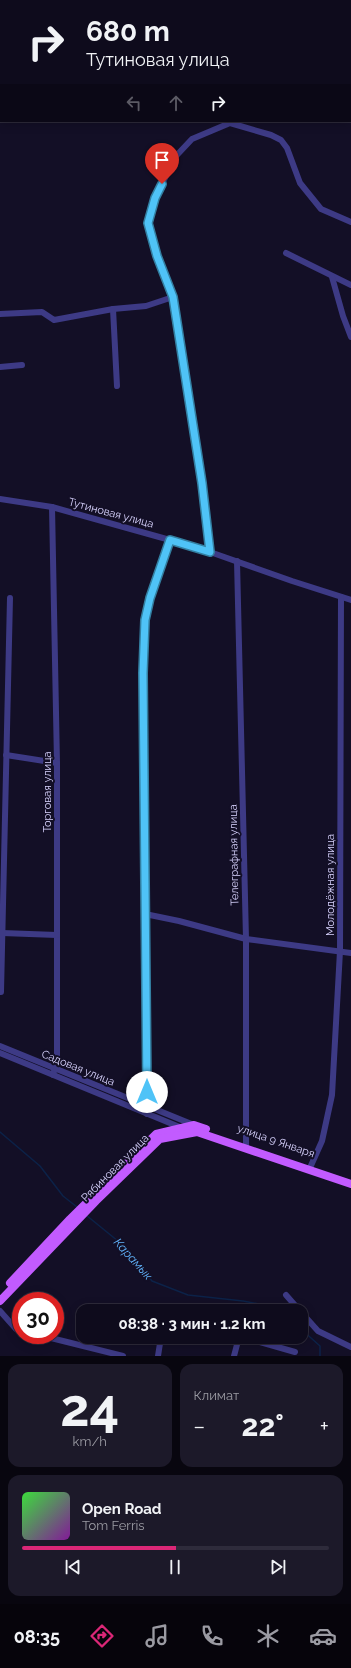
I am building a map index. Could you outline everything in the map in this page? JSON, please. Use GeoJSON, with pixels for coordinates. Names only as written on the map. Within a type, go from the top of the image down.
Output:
{"type":"FeatureCollection","features":[{"type":"Feature","properties":{"kind":"main road"},"geometry":{"type":"LineString","coordinates":[[95,1199],[156,1134],[182,1128],[195,1129]]}},
{"type":"Feature","properties":{"kind":"main road","name":"улица 9 Января"},"geometry":{"type":"LineString","coordinates":[[195,1129],[310,1167],[351,1178]]}},
{"type":"Feature","properties":{"kind":"main road","name":"Рябиновая улица"},"geometry":{"type":"LineString","coordinates":[[73,1221],[160,1139],[195,1129]]}},
{"type":"Feature","properties":{"kind":"main road","name":"улица 9 Января"},"geometry":{"type":"LineString","coordinates":[[310,1167],[351,1184]]}},
{"type":"Feature","properties":{"kind":"main road"},"geometry":{"type":"LineString","coordinates":[[0,1293],[73,1221]]}},
{"type":"Feature","properties":{"kind":"main road"},"geometry":{"type":"LineString","coordinates":[[0,1301],[73,1221]]}},
{"type":"Feature","properties":{"kind":"street"},"geometry":{"type":"LineString","coordinates":[[210,552],[202,483],[173,297],[157,256],[148,223],[155,198],[176,156],[192,139],[230,123],[271,135],[282,140],[288,148],[300,183],[321,209],[351,222]]}},
{"type":"Feature","properties":{"kind":"street"},"geometry":{"type":"LineString","coordinates":[[286,253],[332,277],[351,285]]}},
{"type":"Feature","properties":{"kind":"street"},"geometry":{"type":"LineString","coordinates":[[332,277],[343,316],[351,337]]}},
{"type":"Feature","properties":{"kind":"street"},"geometry":{"type":"LineString","coordinates":[[0,314],[42,312],[54,320],[113,309],[146,306],[173,297]]}},
{"type":"Feature","properties":{"kind":"street"},"geometry":{"type":"LineString","coordinates":[[113,309],[117,386]]}},
{"type":"Feature","properties":{"kind":"street"},"geometry":{"type":"LineString","coordinates":[[0,367],[22,365]]}},
{"type":"Feature","properties":{"kind":"street","name":"Тутиновая улица"},"geometry":{"type":"LineString","coordinates":[[0,499],[52,508],[170,540],[351,600]]}},
{"type":"Feature","properties":{"kind":"street","name":"Торговая улица"},"geometry":{"type":"LineString","coordinates":[[52,508],[57,763],[57,1060],[54,1072]]}},
{"type":"Feature","properties":{"kind":"street"},"geometry":{"type":"LineString","coordinates":[[147,1114],[143,673],[145,620],[150,598],[170,540]]}},
{"type":"Feature","properties":{"kind":"street","name":"Телеграфная улица"},"geometry":{"type":"LineString","coordinates":[[236,561],[246,939],[246,1146]]}},
{"type":"Feature","properties":{"kind":"street","name":"Молодёжная улица"},"geometry":{"type":"LineString","coordinates":[[310,1167],[322,1141],[332,1095],[340,951],[342,597]]}},
{"type":"Feature","properties":{"kind":"street"},"geometry":{"type":"LineString","coordinates":[[1,992],[10,598]]}},
{"type":"Feature","properties":{"kind":"street"},"geometry":{"type":"LineString","coordinates":[[6,755],[57,763]]}},
{"type":"Feature","properties":{"kind":"street"},"geometry":{"type":"LineString","coordinates":[[145,914],[179,921],[246,939],[351,953]]}},
{"type":"Feature","properties":{"kind":"street"},"geometry":{"type":"LineString","coordinates":[[2,933],[57,935]]}},
{"type":"Feature","properties":{"kind":"street","name":"Садовая улица"},"geometry":{"type":"LineString","coordinates":[[0,1046],[147,1114],[182,1128]]}},
{"type":"Feature","properties":{"kind":"street","name":"Садовая улица"},"geometry":{"type":"LineString","coordinates":[[0,1053],[147,1107],[195,1129]]}},
{"type":"Feature","properties":{"kind":"street"},"geometry":{"type":"LineString","coordinates":[[286,1295],[293,1304]]}},
{"type":"Feature","properties":{"kind":"street"},"geometry":{"type":"LineString","coordinates":[[0,1312],[12,1325]]}},
{"type":"Feature","properties":{"kind":"street"},"geometry":{"type":"LineString","coordinates":[[308,1320],[318,1331],[351,1347]]}},
{"type":"Feature","properties":{"kind":"street"},"geometry":{"type":"LineString","coordinates":[[64,1341],[123,1356]]}},
{"type":"Feature","properties":{"kind":"street"},"geometry":{"type":"LineString","coordinates":[[158,1356],[160,1344]]}},
{"type":"Feature","properties":{"kind":"street"},"geometry":{"type":"LineString","coordinates":[[234,1356],[238,1344]]}},
{"type":"Feature","properties":{"kind":"street"},"geometry":{"type":"LineString","coordinates":[[266,1344],[295,1352]]}},
{"type":"Feature","properties":{"kind":"waterway","name":"Карамык"},"geometry":{"type":"LineString","coordinates":[[0,1132],[40,1166],[63,1196],[77,1207]]}},
{"type":"Feature","properties":{"kind":"waterway","name":"Карамык"},"geometry":{"type":"LineString","coordinates":[[86,1215],[124,1246],[152,1281],[188,1295],[259,1304]]}},
{"type":"Feature","properties":{"kind":"waterway","name":"Карамык"},"geometry":{"type":"LineString","coordinates":[[308,1335],[320,1346],[320,1356]]}},
{"type":"Feature","properties":{"kind":"route"},"geometry":{"type":"LineString","coordinates":[[147,1092],[143,673],[145,620],[150,598],[170,540],[210,552],[202,483],[173,297],[157,256],[148,223],[155,198],[162,184]]}}]}
